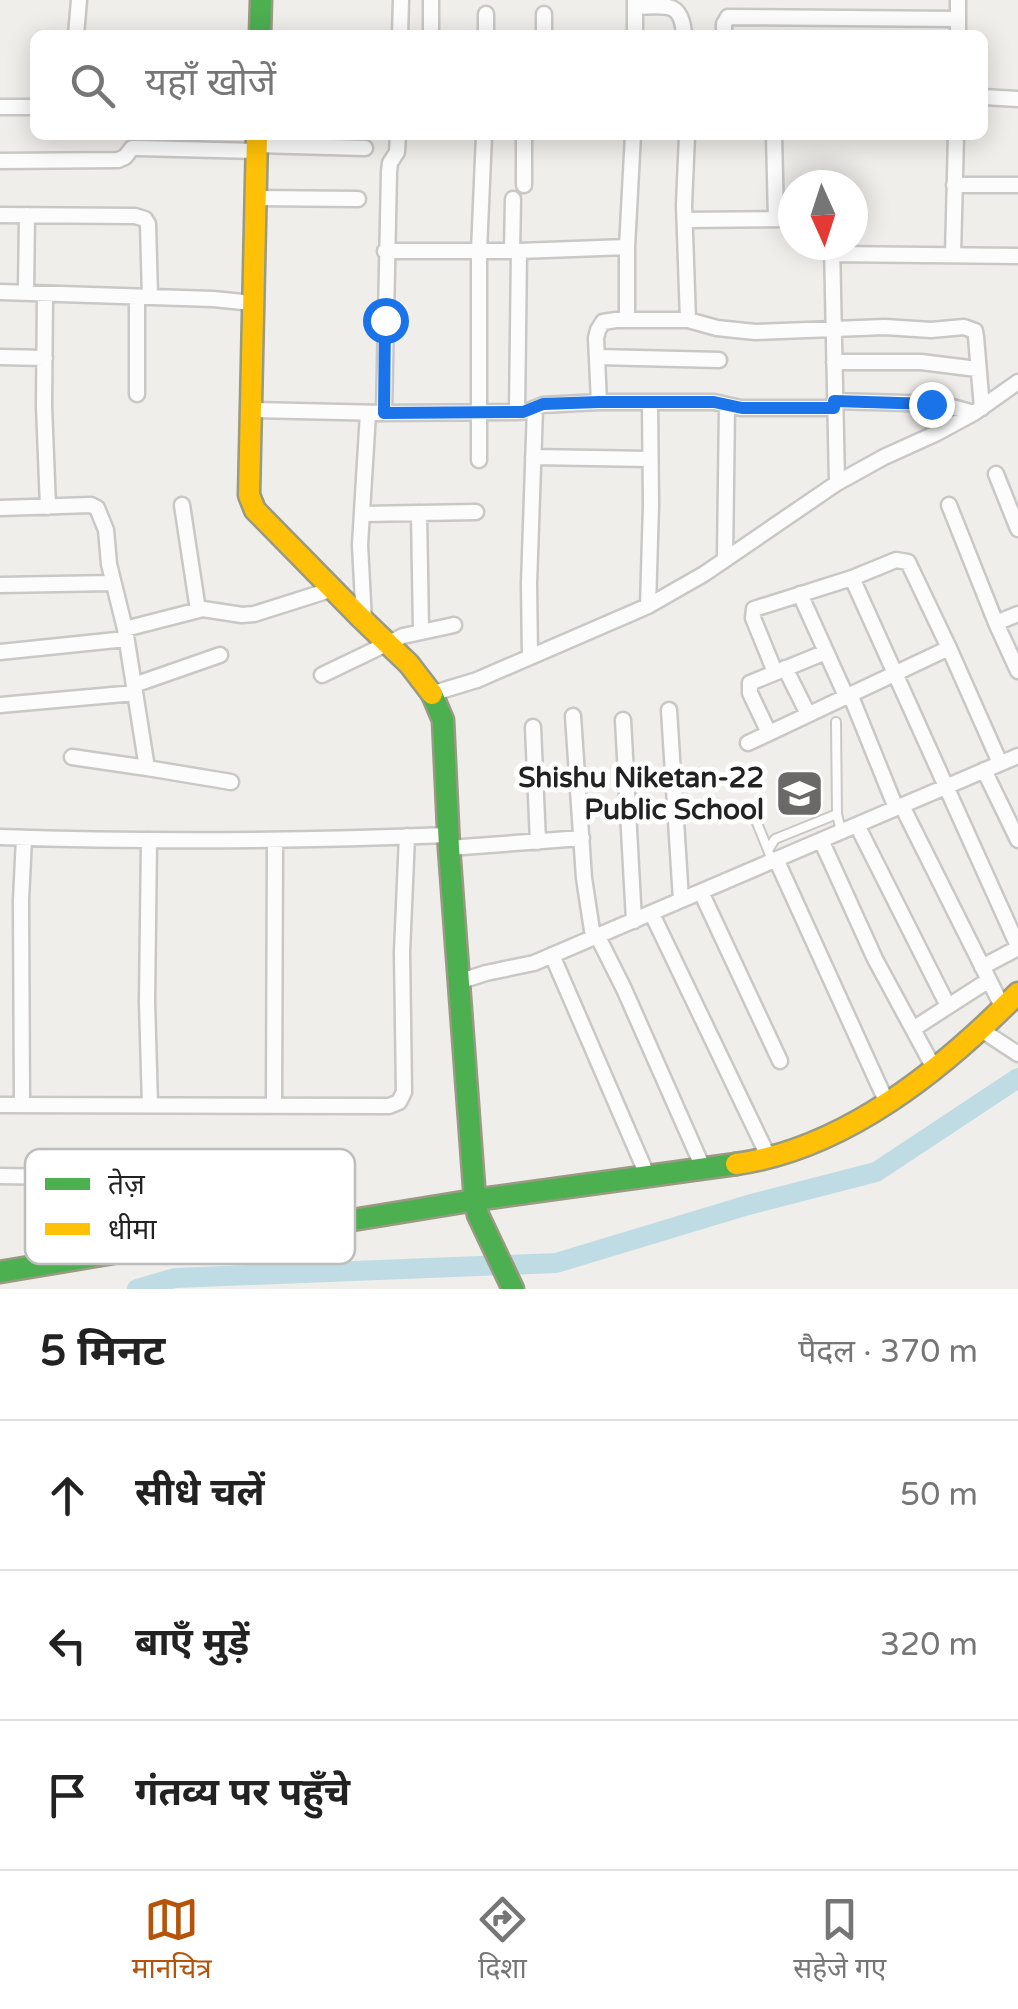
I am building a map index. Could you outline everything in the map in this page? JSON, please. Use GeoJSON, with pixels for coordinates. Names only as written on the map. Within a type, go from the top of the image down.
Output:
{"type":"FeatureCollection","features":[{"type":"Feature","properties":{"kind":"street"},"geometry":{"type":"LineString","coordinates":[[76,30],[78,0]]}},
{"type":"Feature","properties":{"kind":"street"},"geometry":{"type":"LineString","coordinates":[[260,30],[261,0]]}},
{"type":"Feature","properties":{"kind":"street"},"geometry":{"type":"LineString","coordinates":[[400,30],[401,0]]}},
{"type":"Feature","properties":{"kind":"street"},"geometry":{"type":"LineString","coordinates":[[430,30],[431,0]]}},
{"type":"Feature","properties":{"kind":"street"},"geometry":{"type":"LineString","coordinates":[[829,0],[829,17]]}},
{"type":"Feature","properties":{"kind":"street"},"geometry":{"type":"LineString","coordinates":[[724,30],[728,18],[829,17],[958,27],[958,0]]}},
{"type":"Feature","properties":{"kind":"street"},"geometry":{"type":"LineString","coordinates":[[635,30],[635,4],[668,3],[681,13],[683,30]]}},
{"type":"Feature","properties":{"kind":"street"},"geometry":{"type":"LineString","coordinates":[[486,14],[486,30]]}},
{"type":"Feature","properties":{"kind":"street"},"geometry":{"type":"LineString","coordinates":[[544,14],[544,30]]}},
{"type":"Feature","properties":{"kind":"street"},"geometry":{"type":"LineString","coordinates":[[988,97],[1018,99]]}},
{"type":"Feature","properties":{"kind":"street"},"geometry":{"type":"LineString","coordinates":[[0,107],[30,107]]}},
{"type":"Feature","properties":{"kind":"street"},"geometry":{"type":"LineString","coordinates":[[364,621],[362,514],[376,413],[388,172],[398,140]]}},
{"type":"Feature","properties":{"kind":"street"},"geometry":{"type":"LineString","coordinates":[[480,460],[479,250],[484,140]]}},
{"type":"Feature","properties":{"kind":"street"},"geometry":{"type":"LineString","coordinates":[[524,140],[524,185]]}},
{"type":"Feature","properties":{"kind":"street"},"geometry":{"type":"LineString","coordinates":[[626,320],[633,140]]}},
{"type":"Feature","properties":{"kind":"street"},"geometry":{"type":"LineString","coordinates":[[687,140],[688,320]]}},
{"type":"Feature","properties":{"kind":"street"},"geometry":{"type":"LineString","coordinates":[[685,220],[776,219],[774,140]]}},
{"type":"Feature","properties":{"kind":"street"},"geometry":{"type":"LineString","coordinates":[[953,255],[956,140]]}},
{"type":"Feature","properties":{"kind":"street"},"geometry":{"type":"LineString","coordinates":[[0,160],[118,160],[132,142],[365,148]]}},
{"type":"Feature","properties":{"kind":"street"},"geometry":{"type":"LineString","coordinates":[[257,144],[248,486],[255,510],[434,693],[443,720],[448,841],[477,1208],[513,1289]]}},
{"type":"Feature","properties":{"kind":"street"},"geometry":{"type":"LineString","coordinates":[[954,185],[1018,186]]}},
{"type":"Feature","properties":{"kind":"street"},"geometry":{"type":"LineString","coordinates":[[256,198],[358,199]]}},
{"type":"Feature","properties":{"kind":"street"},"geometry":{"type":"LineString","coordinates":[[513,199],[517,412]]}},
{"type":"Feature","properties":{"kind":"street"},"geometry":{"type":"LineString","coordinates":[[0,215],[145,219],[148,224],[138,394]]}},
{"type":"Feature","properties":{"kind":"street"},"geometry":{"type":"LineString","coordinates":[[26,293],[27,215]]}},
{"type":"Feature","properties":{"kind":"street"},"geometry":{"type":"LineString","coordinates":[[386,251],[627,247]]}},
{"type":"Feature","properties":{"kind":"street"},"geometry":{"type":"LineString","coordinates":[[868,251],[1018,256]]}},
{"type":"Feature","properties":{"kind":"street"},"geometry":{"type":"LineString","coordinates":[[832,260],[837,484]]}},
{"type":"Feature","properties":{"kind":"street"},"geometry":{"type":"LineString","coordinates":[[0,292],[212,298],[253,303]]}},
{"type":"Feature","properties":{"kind":"street"},"geometry":{"type":"LineString","coordinates":[[45,294],[48,507]]}},
{"type":"Feature","properties":{"kind":"street"},"geometry":{"type":"LineString","coordinates":[[599,402],[596,338],[600,324],[609,320],[688,320],[755,332],[969,328],[976,337],[978,410]]}},
{"type":"Feature","properties":{"kind":"street"},"geometry":{"type":"LineString","coordinates":[[0,357],[45,358]]}},
{"type":"Feature","properties":{"kind":"street"},"geometry":{"type":"LineString","coordinates":[[597,357],[719,360]]}},
{"type":"Feature","properties":{"kind":"street"},"geometry":{"type":"LineString","coordinates":[[834,362],[921,362],[977,369]]}},
{"type":"Feature","properties":{"kind":"street"},"geometry":{"type":"LineString","coordinates":[[434,693],[477,680],[648,606],[704,574],[837,484],[884,456],[938,433],[1018,382]]}},
{"type":"Feature","properties":{"kind":"street"},"geometry":{"type":"LineString","coordinates":[[250,410],[517,412],[543,404],[599,402],[714,402],[742,408],[942,404],[978,410]]}},
{"type":"Feature","properties":{"kind":"street"},"geometry":{"type":"LineString","coordinates":[[648,606],[650,402]]}},
{"type":"Feature","properties":{"kind":"street"},"geometry":{"type":"LineString","coordinates":[[725,559],[727,405]]}},
{"type":"Feature","properties":{"kind":"street"},"geometry":{"type":"LineString","coordinates":[[530,658],[535,408]]}},
{"type":"Feature","properties":{"kind":"street"},"geometry":{"type":"LineString","coordinates":[[533,458],[650,459]]}},
{"type":"Feature","properties":{"kind":"street"},"geometry":{"type":"LineString","coordinates":[[996,474],[1018,529]]}},
{"type":"Feature","properties":{"kind":"street"},"geometry":{"type":"LineString","coordinates":[[182,505],[198,610]]}},
{"type":"Feature","properties":{"kind":"street"},"geometry":{"type":"LineString","coordinates":[[948,506],[1018,671]]}},
{"type":"Feature","properties":{"kind":"street"},"geometry":{"type":"LineString","coordinates":[[0,508],[97,508],[106,530],[147,768]]}},
{"type":"Feature","properties":{"kind":"street"},"geometry":{"type":"LineString","coordinates":[[362,514],[476,512]]}},
{"type":"Feature","properties":{"kind":"street"},"geometry":{"type":"LineString","coordinates":[[419,513],[421,630]]}},
{"type":"Feature","properties":{"kind":"street"},"geometry":{"type":"LineString","coordinates":[[808,714],[780,670],[753,611],[896,560],[908,562],[1000,764]]}},
{"type":"Feature","properties":{"kind":"street"},"geometry":{"type":"LineString","coordinates":[[852,578],[1018,947],[948,1006],[913,1029]]}},
{"type":"Feature","properties":{"kind":"street"},"geometry":{"type":"LineString","coordinates":[[0,585],[114,583]]}},
{"type":"Feature","properties":{"kind":"street"},"geometry":{"type":"LineString","coordinates":[[0,652],[126,634],[198,610],[254,614],[333,590]]}},
{"type":"Feature","properties":{"kind":"street"},"geometry":{"type":"LineString","coordinates":[[355,1222],[477,1208],[770,1158],[829,1136],[922,1082],[1011,1001],[985,973],[899,806],[800,594]]}},
{"type":"Feature","properties":{"kind":"street"},"geometry":{"type":"LineString","coordinates":[[996,624],[1018,614]]}},
{"type":"Feature","properties":{"kind":"street"},"geometry":{"type":"LineString","coordinates":[[322,675],[388,642],[421,630],[454,625]]}},
{"type":"Feature","properties":{"kind":"street"},"geometry":{"type":"LineString","coordinates":[[748,743],[949,648]]}},
{"type":"Feature","properties":{"kind":"street"},"geometry":{"type":"LineString","coordinates":[[770,733],[749,686],[826,652]]}},
{"type":"Feature","properties":{"kind":"street"},"geometry":{"type":"LineString","coordinates":[[0,705],[134,689],[220,655]]}},
{"type":"Feature","properties":{"kind":"street"},"geometry":{"type":"LineString","coordinates":[[669,710],[680,900]]}},
{"type":"Feature","properties":{"kind":"street"},"geometry":{"type":"LineString","coordinates":[[573,716],[584,878],[595,936],[624,989],[704,1170]]}},
{"type":"Feature","properties":{"kind":"street"},"geometry":{"type":"LineString","coordinates":[[623,720],[634,921]]}},
{"type":"Feature","properties":{"kind":"street"},"geometry":{"type":"LineString","coordinates":[[533,727],[538,842]]}},
{"type":"Feature","properties":{"kind":"street"},"geometry":{"type":"LineString","coordinates":[[458,982],[552,956],[772,857],[1018,756]]}},
{"type":"Feature","properties":{"kind":"street"},"geometry":{"type":"LineString","coordinates":[[72,757],[231,782]]}},
{"type":"Feature","properties":{"kind":"street"},"geometry":{"type":"LineString","coordinates":[[984,770],[1018,840]]}},
{"type":"Feature","properties":{"kind":"street"},"geometry":{"type":"LineString","coordinates":[[857,825],[948,1006]]}},
{"type":"Feature","properties":{"kind":"street"},"geometry":{"type":"LineString","coordinates":[[0,1105],[389,1106],[398,1102],[404,1092],[402,952],[407,836]]}},
{"type":"Feature","properties":{"kind":"street"},"geometry":{"type":"LineString","coordinates":[[0,837],[275,840],[407,836],[448,841],[538,842],[582,838]]}},
{"type":"Feature","properties":{"kind":"street"},"geometry":{"type":"LineString","coordinates":[[22,1106],[24,838]]}},
{"type":"Feature","properties":{"kind":"street"},"geometry":{"type":"LineString","coordinates":[[148,840],[150,1105]]}},
{"type":"Feature","properties":{"kind":"street"},"geometry":{"type":"LineString","coordinates":[[274,1104],[275,840]]}},
{"type":"Feature","properties":{"kind":"street"},"geometry":{"type":"LineString","coordinates":[[821,840],[875,958],[935,1070]]}},
{"type":"Feature","properties":{"kind":"street"},"geometry":{"type":"LineString","coordinates":[[772,857],[887,1103]]}},
{"type":"Feature","properties":{"kind":"street"},"geometry":{"type":"LineString","coordinates":[[700,892],[780,1061]]}},
{"type":"Feature","properties":{"kind":"street"},"geometry":{"type":"LineString","coordinates":[[652,914],[770,1158]]}},
{"type":"Feature","properties":{"kind":"street"},"geometry":{"type":"LineString","coordinates":[[552,956],[648,1177]]}},
{"type":"Feature","properties":{"kind":"street"},"geometry":{"type":"LineString","coordinates":[[980,1030],[1018,1054]]}},
{"type":"Feature","properties":{"kind":"street"},"geometry":{"type":"LineString","coordinates":[[0,1176],[25,1176]]}},
{"type":"Feature","properties":{"kind":"street"},"geometry":{"type":"LineString","coordinates":[[0,1272],[50,1264]]}},
{"type":"Feature","properties":{"kind":"lane"},"geometry":{"type":"LineString","coordinates":[[836,722],[840,832]]}},
{"type":"Feature","properties":{"kind":"lane"},"geometry":{"type":"LineString","coordinates":[[772,857],[775,839],[837,814]]}},
{"type":"Feature","properties":{"kind":"lane"},"geometry":{"type":"LineString","coordinates":[[757,823],[772,857]]}},
{"type":"Feature","properties":{"kind":"waterway"},"geometry":{"type":"LineString","coordinates":[[137,1289],[175,1278],[556,1263],[748,1205],[876,1172],[1018,1078]]}},
{"type":"Feature","properties":{"kind":"traffic: fast"},"geometry":{"type":"LineString","coordinates":[[260,30],[261,0]]}},
{"type":"Feature","properties":{"kind":"traffic: fast"},"geometry":{"type":"LineString","coordinates":[[432,694],[443,720],[475,1200],[478,1215],[513,1289]]}},
{"type":"Feature","properties":{"kind":"traffic: fast"},"geometry":{"type":"LineString","coordinates":[[355,1220],[736,1164]]}},
{"type":"Feature","properties":{"kind":"traffic: fast"},"geometry":{"type":"LineString","coordinates":[[0,1272],[48,1264]]}},
{"type":"Feature","properties":{"kind":"traffic: slow"},"geometry":{"type":"LineString","coordinates":[[257,140],[249,495],[255,510],[409,664],[432,694]]}},
{"type":"Feature","properties":{"kind":"traffic: slow"},"geometry":{"type":"LineString","coordinates":[[736,1164],[816,1142],[890,1101],[958,1050],[1018,993]]}},
{"type":"Feature","properties":{"kind":"place","name":"Shishu Niketan-22 Public School"},"geometry":{"type":"Point","coordinates":[799,794]}},
{"type":"Feature","properties":{"kind":"route"},"geometry":{"type":"LineString","coordinates":[[385,320],[384,413],[523,412],[543,404],[599,402],[714,402],[742,408],[834,408],[834,401],[931,404]]}}]}
